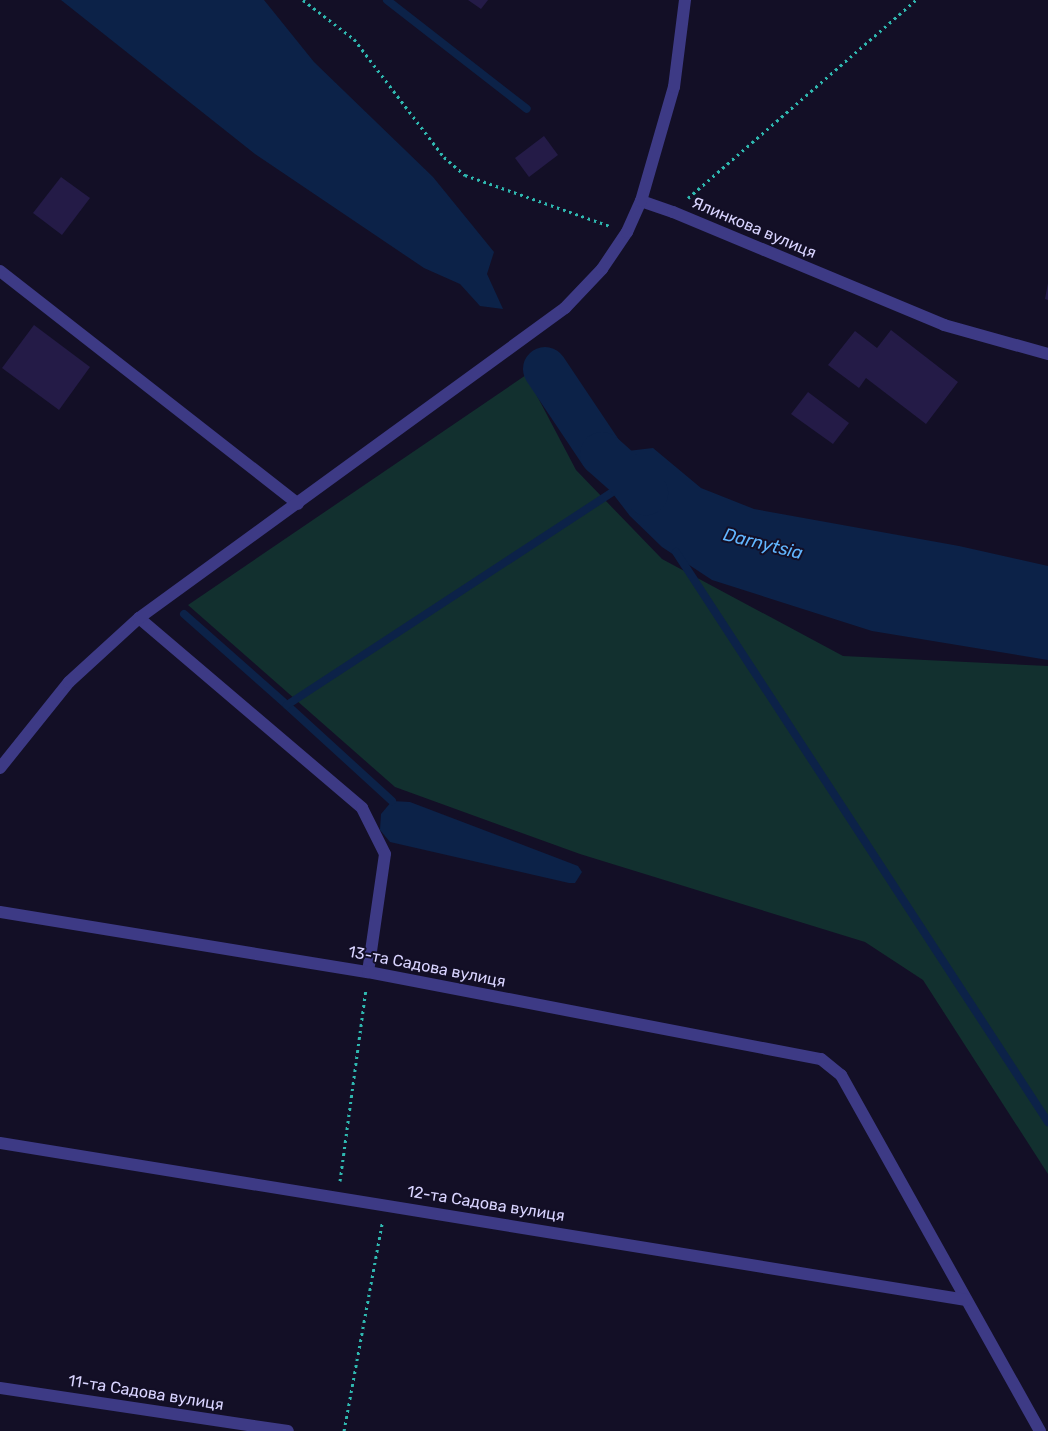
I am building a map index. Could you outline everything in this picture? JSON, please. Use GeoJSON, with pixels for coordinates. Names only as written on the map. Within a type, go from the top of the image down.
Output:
{"type":"FeatureCollection","features":[{"type":"Feature","properties":{"kind":"street"},"geometry":{"type":"LineString","coordinates":[[0,768],[69,682],[139,618],[565,308],[602,268],[628,232],[641,201],[674,87],[685,0]]}},
{"type":"Feature","properties":{"kind":"street","name":"Ялинкова вулиця"},"geometry":{"type":"LineString","coordinates":[[641,201],[673,212],[944,325],[1048,354]]}},
{"type":"Feature","properties":{"kind":"street"},"geometry":{"type":"LineString","coordinates":[[0,271],[298,504]]}},
{"type":"Feature","properties":{"kind":"street"},"geometry":{"type":"LineString","coordinates":[[139,618],[362,808],[385,854],[368,972]]}},
{"type":"Feature","properties":{"kind":"street","name":"13-та Садова вулиця"},"geometry":{"type":"LineString","coordinates":[[0,912],[368,972],[821,1059],[841,1075],[966,1300]]}},
{"type":"Feature","properties":{"kind":"street","name":"12-та Садова вулиця"},"geometry":{"type":"LineString","coordinates":[[0,1143],[386,1204],[966,1300]]}},
{"type":"Feature","properties":{"kind":"street"},"geometry":{"type":"LineString","coordinates":[[966,1300],[1040,1431]]}},
{"type":"Feature","properties":{"kind":"street","name":"11-та Садова вулиця"},"geometry":{"type":"LineString","coordinates":[[0,1388],[288,1431]]}},
{"type":"Feature","properties":{"kind":"path"},"geometry":{"type":"LineString","coordinates":[[303,0],[354,39],[444,157],[465,175],[628,232]]}},
{"type":"Feature","properties":{"kind":"path"},"geometry":{"type":"LineString","coordinates":[[673,212],[916,0]]}},
{"type":"Feature","properties":{"kind":"path"},"geometry":{"type":"LineString","coordinates":[[338,1197],[368,972]]}},
{"type":"Feature","properties":{"kind":"path"},"geometry":{"type":"LineString","coordinates":[[344,1431],[386,1204]]}},
{"type":"Feature","properties":{"kind":"green space"},"geometry":{"type":"Polygon","coordinates":[[[526,375],[576,470],[662,559],[843,656],[1048,666],[1048,1174],[923,980],[865,942],[580,854],[395,787],[188,605],[526,375]]]}},
{"type":"Feature","properties":{"kind":"water"},"geometry":{"type":"Polygon","coordinates":[[[61,0],[264,0],[314,62],[433,177],[494,252],[487,274],[503,309],[480,306],[460,284],[424,268],[255,154],[61,0]]]}},
{"type":"Feature","properties":{"kind":"water"},"geometry":{"type":"Polygon","coordinates":[[[653,448],[701,488],[754,509],[959,546],[1048,566],[1048,660],[872,631],[712,580],[662,547],[630,516],[593,468],[602,454],[653,448]]]}},
{"type":"Feature","properties":{"kind":"water"},"geometry":{"type":"Polygon","coordinates":[[[392,801],[410,802],[578,866],[582,872],[575,883],[569,883],[390,842],[380,830],[381,814],[392,801]]]}},
{"type":"Feature","properties":{"kind":"building"},"geometry":{"type":"Polygon","coordinates":[[[468,0],[488,0],[481,9],[468,0]]]}},
{"type":"Feature","properties":{"kind":"building"},"geometry":{"type":"Polygon","coordinates":[[[544,136],[558,155],[529,177],[515,158],[544,136]]]}},
{"type":"Feature","properties":{"kind":"building"},"geometry":{"type":"Polygon","coordinates":[[[61,177],[90,198],[62,235],[33,213],[61,177]]]}},
{"type":"Feature","properties":{"kind":"building"},"geometry":{"type":"Polygon","coordinates":[[[1048,283],[1048,300],[1045,299],[1048,283]]]}},
{"type":"Feature","properties":{"kind":"building"},"geometry":{"type":"Polygon","coordinates":[[[34,325],[90,367],[59,410],[2,368],[34,325]]]}},
{"type":"Feature","properties":{"kind":"building"},"geometry":{"type":"Polygon","coordinates":[[[891,330],[958,382],[926,424],[866,378],[859,388],[828,365],[855,331],[877,348],[891,330]]]}},
{"type":"Feature","properties":{"kind":"building"},"geometry":{"type":"Polygon","coordinates":[[[808,392],[849,423],[833,444],[791,414],[808,392]]]}},
{"type":"Feature","properties":{"kind":"waterway"},"geometry":{"type":"LineString","coordinates":[[387,0],[527,109]]}},
{"type":"Feature","properties":{"kind":"waterway","name":"Darnytsia"},"geometry":{"type":"LineString","coordinates":[[545,369],[602,454],[646,493]]}},
{"type":"Feature","properties":{"kind":"waterway"},"geometry":{"type":"LineString","coordinates":[[392,801],[287,705],[620,487]]}},
{"type":"Feature","properties":{"kind":"waterway"},"geometry":{"type":"LineString","coordinates":[[676,552],[1048,1122]]}},
{"type":"Feature","properties":{"kind":"waterway"},"geometry":{"type":"LineString","coordinates":[[184,614],[287,705]]}}]}
